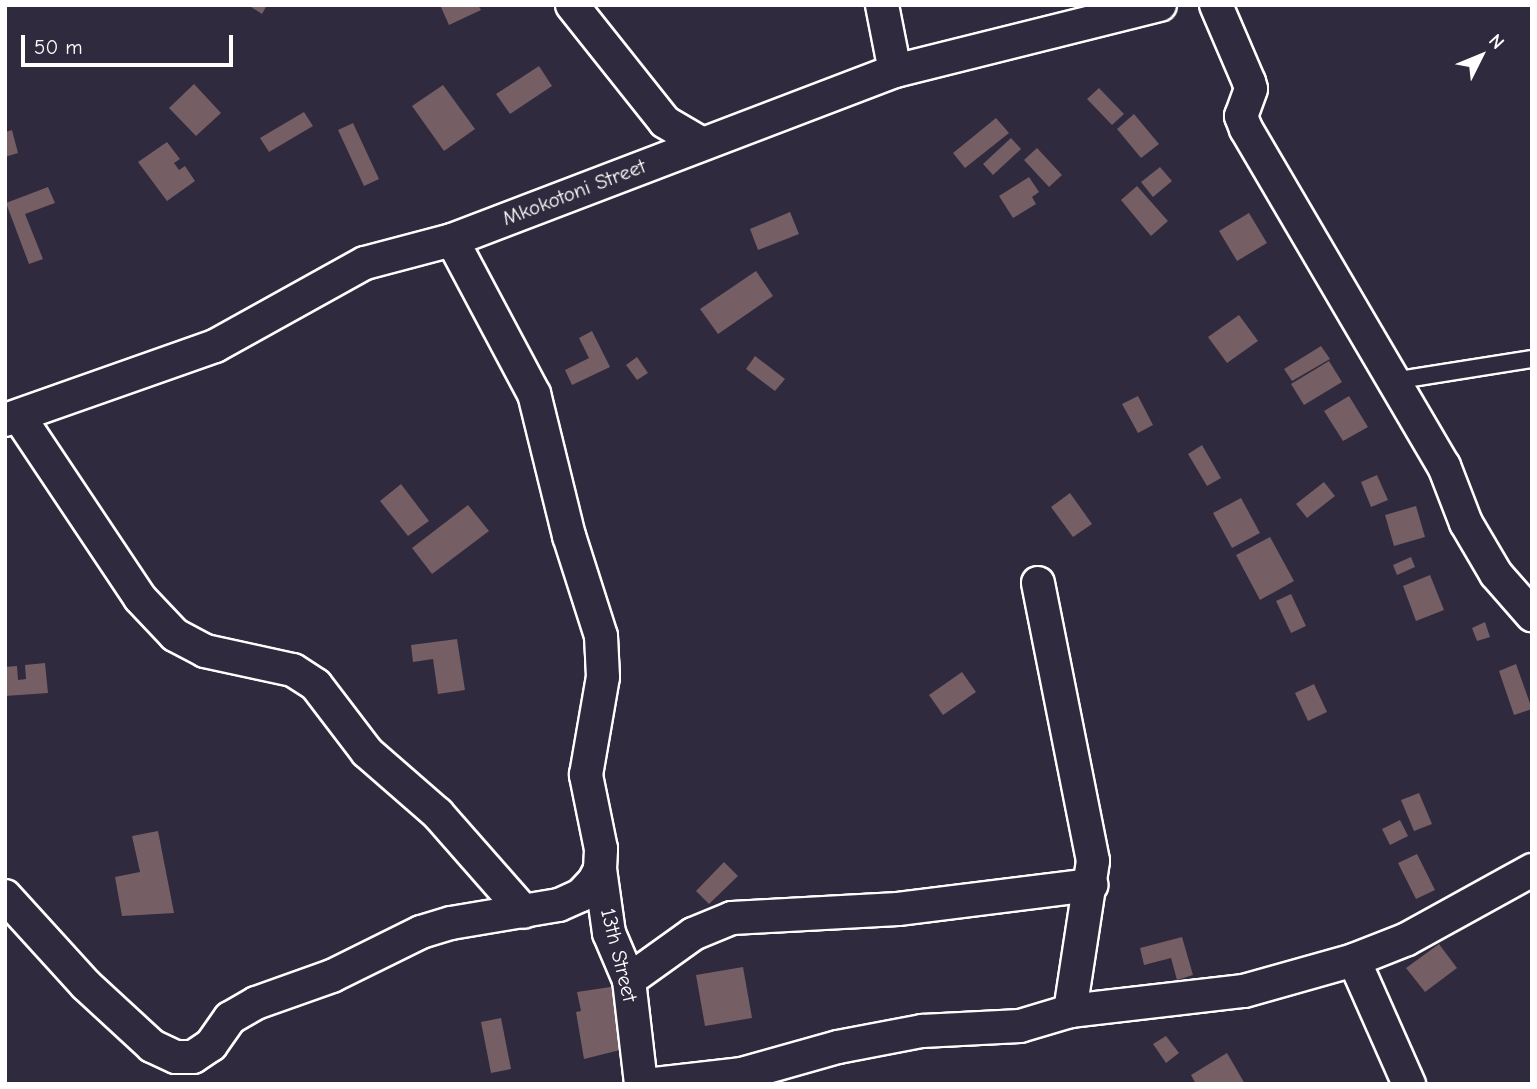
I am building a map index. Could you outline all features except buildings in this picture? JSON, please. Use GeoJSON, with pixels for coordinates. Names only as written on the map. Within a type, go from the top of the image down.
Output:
{"type":"FeatureCollection","features":[{"type":"Feature","properties":{"kind":"street"},"geometry":{"type":"LineString","coordinates":[[572,5],[665,122],[701,143]]}},
{"type":"Feature","properties":{"kind":"street"},"geometry":{"type":"LineString","coordinates":[[881,5],[895,71]]}},
{"type":"Feature","properties":{"kind":"street","name":"Mkokotoni Street"},"geometry":{"type":"LineString","coordinates":[[13,419],[215,346],[365,263],[452,240],[895,71],[1160,5]]}},
{"type":"Feature","properties":{"kind":"street"},"geometry":{"type":"LineString","coordinates":[[1216,5],[1250,82],[1251,89],[1241,116],[1246,129],[1444,466],[1466,523],[1496,574],[1532,615]]}},
{"type":"Feature","properties":{"kind":"street","name":"13th Street"},"geometry":{"type":"LineString","coordinates":[[452,240],[534,394],[569,536],[601,636],[603,677],[586,775],[597,824],[600,869],[610,933],[629,979],[641,1084]]}},
{"type":"Feature","properties":{"kind":"street"},"geometry":{"type":"LineString","coordinates":[[13,419],[140,598],[176,635],[205,651],[293,670],[316,685],[367,752],[438,814],[524,912]]}},
{"type":"Feature","properties":{"kind":"street"},"geometry":{"type":"LineString","coordinates":[[1038,583],[1043,627],[1091,844],[1092,885],[1070,1011]]}},
{"type":"Feature","properties":{"kind":"street"},"geometry":{"type":"LineString","coordinates":[[5,896],[86,985],[152,1046],[176,1058],[201,1056],[241,1010],[332,976],[395,943],[451,923],[524,912],[581,895],[600,869]]}},
{"type":"Feature","properties":{"kind":"street"},"geometry":{"type":"LineString","coordinates":[[654,1084],[742,1074],[827,1050],[922,1031],[1020,1026],[1070,1011],[1230,993],[1354,960],[1407,939],[1532,870]]}},
{"type":"Feature","properties":{"kind":"street"},"geometry":{"type":"LineString","coordinates":[[629,979],[693,934],[732,919],[898,909],[1092,885]]}},
{"type":"Feature","properties":{"kind":"street"},"geometry":{"type":"LineString","coordinates":[[1354,960],[1409,1084]]}},
{"type":"Feature","properties":{"kind":"lane"},"geometry":{"type":"LineString","coordinates":[[1393,381],[1532,359]]}}]}
